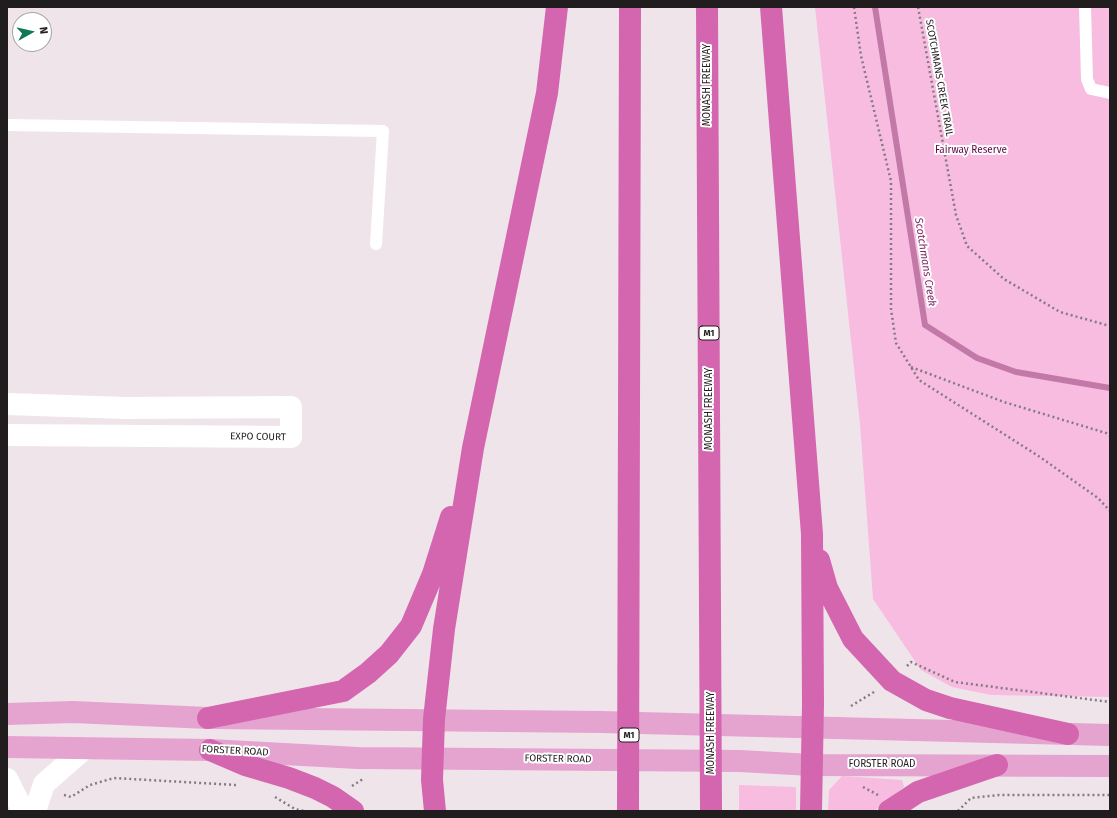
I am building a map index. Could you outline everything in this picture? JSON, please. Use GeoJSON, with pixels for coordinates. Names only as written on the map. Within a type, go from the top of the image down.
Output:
{"type":"FeatureCollection","features":[{"type":"Feature","properties":{"kind":"highway"},"geometry":{"type":"LineString","coordinates":[[435,811],[432,780],[434,719],[444,629],[473,448],[547,93],[557,7]]}},
{"type":"Feature","properties":{"kind":"highway","name":"M1"},"geometry":{"type":"LineString","coordinates":[[628,811],[630,660],[630,7]]}},
{"type":"Feature","properties":{"kind":"highway","name":"MONASH FREEWAY"},"geometry":{"type":"LineString","coordinates":[[707,7],[711,811]]}},
{"type":"Feature","properties":{"kind":"highway"},"geometry":{"type":"LineString","coordinates":[[770,7],[812,534],[812,726],[810,811]]}},
{"type":"Feature","properties":{"kind":"highway"},"geometry":{"type":"LineString","coordinates":[[208,718],[343,691],[368,673],[390,654],[411,626],[433,574],[473,448]]}},
{"type":"Feature","properties":{"kind":"highway"},"geometry":{"type":"LineString","coordinates":[[812,534],[827,588],[853,639],[892,681],[926,700],[950,708],[1068,734]]}},
{"type":"Feature","properties":{"kind":"highway"},"geometry":{"type":"LineString","coordinates":[[210,750],[245,765],[289,778],[315,788],[333,797],[353,811]]}},
{"type":"Feature","properties":{"kind":"highway"},"geometry":{"type":"LineString","coordinates":[[889,811],[918,792],[997,765]]}},
{"type":"Feature","properties":{"kind":"main road"},"geometry":{"type":"LineString","coordinates":[[7,714],[73,712],[208,718],[434,719],[812,726],[1110,735]]}},
{"type":"Feature","properties":{"kind":"main road","name":"FORSTER ROAD"},"geometry":{"type":"LineString","coordinates":[[7,746],[210,750],[358,758],[740,761],[811,765],[1110,766]]}},
{"type":"Feature","properties":{"kind":"street","name":"EXPO COURT"},"geometry":{"type":"LineString","coordinates":[[7,404],[125,408],[291,407],[291,437],[7,435]]}},
{"type":"Feature","properties":{"kind":"street"},"geometry":{"type":"LineString","coordinates":[[124,436],[125,408]]}},
{"type":"Feature","properties":{"kind":"street"},"geometry":{"type":"LineString","coordinates":[[35,811],[44,784],[85,748]]}},
{"type":"Feature","properties":{"kind":"street"},"geometry":{"type":"LineString","coordinates":[[7,779],[23,811]]}},
{"type":"Feature","properties":{"kind":"lane"},"geometry":{"type":"LineString","coordinates":[[1084,7],[1087,79],[1091,89],[1110,93]]}},
{"type":"Feature","properties":{"kind":"lane"},"geometry":{"type":"LineString","coordinates":[[7,125],[383,131],[376,244]]}},
{"type":"Feature","properties":{"kind":"path"},"geometry":{"type":"LineString","coordinates":[[854,7],[861,56],[891,181],[891,309],[896,343],[919,380],[1040,457],[1098,498],[1110,511]]}},
{"type":"Feature","properties":{"kind":"path","name":"SCOTCHMANS CREEK TRAIL"},"geometry":{"type":"LineString","coordinates":[[918,7],[956,215],[967,246],[1004,279],[1060,312],[1110,326]]}},
{"type":"Feature","properties":{"kind":"path"},"geometry":{"type":"LineString","coordinates":[[911,367],[1004,402],[1106,433],[1110,436]]}},
{"type":"Feature","properties":{"kind":"path"},"geometry":{"type":"LineString","coordinates":[[44,784],[61,794],[71,797],[90,785],[114,778],[239,786]]}},
{"type":"Feature","properties":{"kind":"path"},"geometry":{"type":"LineString","coordinates":[[272,795],[295,809],[304,811]]}},
{"type":"Feature","properties":{"kind":"path"},"geometry":{"type":"LineString","coordinates":[[958,811],[971,798],[999,795],[1110,795]]}},
{"type":"Feature","properties":{"kind":"green space","name":"Fairway Reserve"},"geometry":{"type":"Polygon","coordinates":[[[815,7],[1110,7],[1110,697],[991,695],[952,687],[921,670],[873,599],[860,424],[815,7]]]}},
{"type":"Feature","properties":{"kind":"green space"},"geometry":{"type":"Polygon","coordinates":[[[842,776],[902,780],[904,787],[874,811],[828,811],[829,790],[842,776]]]}},
{"type":"Feature","properties":{"kind":"green space"},"geometry":{"type":"Polygon","coordinates":[[[739,785],[796,787],[796,811],[739,811],[739,785]]]}},
{"type":"Feature","properties":{"kind":"waterway","name":"Scotchmans Creek"},"geometry":{"type":"LineString","coordinates":[[875,7],[925,325],[977,358],[1016,372],[1110,388]]}}]}
